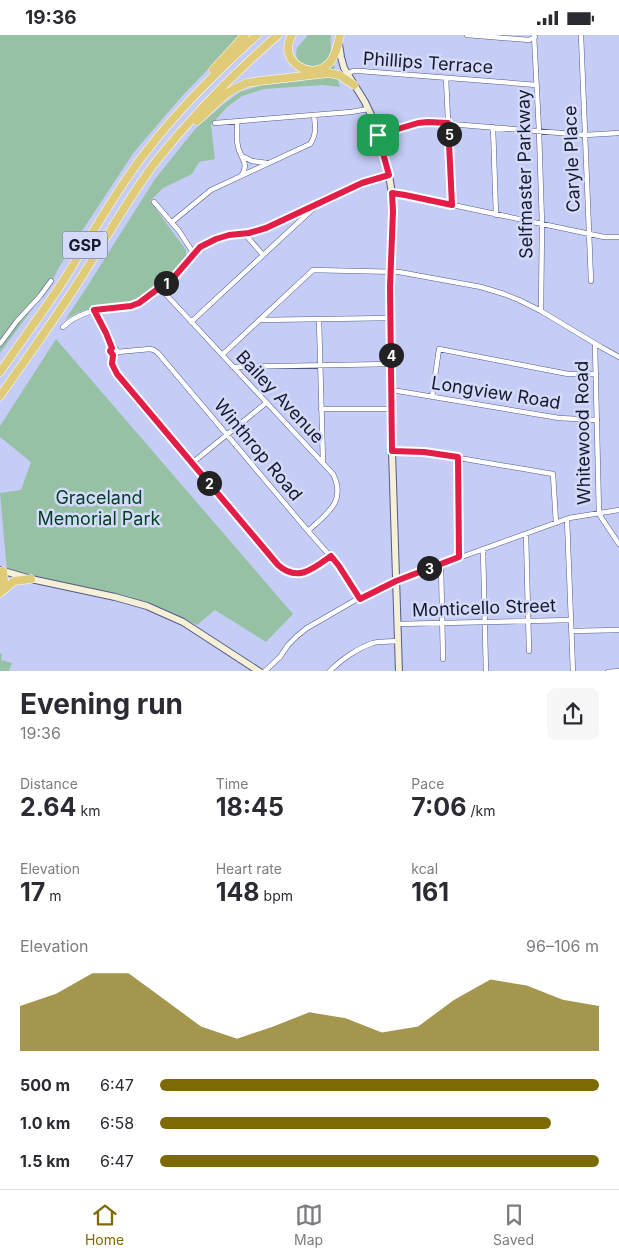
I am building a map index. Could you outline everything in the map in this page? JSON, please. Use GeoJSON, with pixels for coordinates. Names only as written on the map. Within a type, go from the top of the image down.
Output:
{"type":"FeatureCollection","features":[{"type":"Feature","properties":{"kind":"highway"},"geometry":{"type":"LineString","coordinates":[[172,120],[245,35]]}},
{"type":"Feature","properties":{"kind":"highway","name":"GSP"},"geometry":{"type":"LineString","coordinates":[[0,372],[59,287],[127,177],[146,151],[211,79],[258,35]]}},
{"type":"Feature","properties":{"kind":"highway","name":"GSP"},"geometry":{"type":"LineString","coordinates":[[0,398],[69,297],[137,188],[166,149],[214,95],[278,35]]}},
{"type":"Feature","properties":{"kind":"highway"},"geometry":{"type":"LineString","coordinates":[[292,35],[288,45],[288,52],[299,67],[308,70],[334,69],[347,74]]}},
{"type":"Feature","properties":{"kind":"highway"},"geometry":{"type":"LineString","coordinates":[[315,70],[324,67],[331,60],[340,35]]}},
{"type":"Feature","properties":{"kind":"highway"},"geometry":{"type":"LineString","coordinates":[[166,149],[223,97],[247,83],[329,73],[339,75],[354,85]]}},
{"type":"Feature","properties":{"kind":"highway"},"geometry":{"type":"LineString","coordinates":[[0,592],[3,583],[2,573]]}},
{"type":"Feature","properties":{"kind":"highway"},"geometry":{"type":"LineString","coordinates":[[0,592],[14,581],[31,579]]}},
{"type":"Feature","properties":{"kind":"main road"},"geometry":{"type":"LineString","coordinates":[[340,35],[341,57],[347,74],[368,109],[378,135],[392,193],[390,318],[398,671]]}},
{"type":"Feature","properties":{"kind":"main road"},"geometry":{"type":"LineString","coordinates":[[2,573],[130,600],[158,610],[195,629],[260,671]]}},
{"type":"Feature","properties":{"kind":"street"},"geometry":{"type":"LineString","coordinates":[[468,35],[529,40],[535,36]]}},
{"type":"Feature","properties":{"kind":"street","name":"Caryle Place"},"geometry":{"type":"LineString","coordinates":[[581,35],[591,281]]}},
{"type":"Feature","properties":{"kind":"street","name":"Selfmaster Parkway"},"geometry":{"type":"LineString","coordinates":[[535,36],[542,224],[541,311]]}},
{"type":"Feature","properties":{"kind":"street","name":"Phillips Terrace"},"geometry":{"type":"LineString","coordinates":[[347,74],[358,71],[537,85]]}},
{"type":"Feature","properties":{"kind":"street"},"geometry":{"type":"LineString","coordinates":[[446,78],[452,205]]}},
{"type":"Feature","properties":{"kind":"street"},"geometry":{"type":"LineString","coordinates":[[215,123],[368,109]]}},
{"type":"Feature","properties":{"kind":"street"},"geometry":{"type":"LineString","coordinates":[[172,222],[208,192],[312,143],[315,134],[314,115]]}},
{"type":"Feature","properties":{"kind":"street"},"geometry":{"type":"LineString","coordinates":[[237,121],[238,147],[245,163],[242,176]]}},
{"type":"Feature","properties":{"kind":"street"},"geometry":{"type":"LineString","coordinates":[[378,135],[428,122],[585,135],[619,133]]}},
{"type":"Feature","properties":{"kind":"street"},"geometry":{"type":"LineString","coordinates":[[493,127],[496,215]]}},
{"type":"Feature","properties":{"kind":"street"},"geometry":{"type":"LineString","coordinates":[[243,156],[255,162],[272,163]]}},
{"type":"Feature","properties":{"kind":"street"},"geometry":{"type":"LineString","coordinates":[[63,327],[74,318],[94,310],[134,305],[143,301],[181,270],[203,245],[229,235],[270,226],[362,183],[389,175]]}},
{"type":"Feature","properties":{"kind":"street"},"geometry":{"type":"LineString","coordinates":[[392,193],[604,237],[619,237]]}},
{"type":"Feature","properties":{"kind":"street"},"geometry":{"type":"LineString","coordinates":[[154,202],[179,231],[194,254]]}},
{"type":"Feature","properties":{"kind":"street"},"geometry":{"type":"LineString","coordinates":[[191,322],[318,204]]}},
{"type":"Feature","properties":{"kind":"street"},"geometry":{"type":"LineString","coordinates":[[244,233],[263,255]]}},
{"type":"Feature","properties":{"kind":"street"},"geometry":{"type":"LineString","coordinates":[[222,355],[313,270],[399,272],[481,287],[519,299],[619,357]]}},
{"type":"Feature","properties":{"kind":"street"},"geometry":{"type":"LineString","coordinates":[[0,344],[50,281]]}},
{"type":"Feature","properties":{"kind":"street","name":"Bailey Avenue"},"geometry":{"type":"LineString","coordinates":[[160,288],[323,463],[336,480],[337,498],[332,509],[308,531]]}},
{"type":"Feature","properties":{"kind":"street"},"geometry":{"type":"LineString","coordinates":[[94,310],[112,348],[110,351],[115,354],[112,364],[117,374],[278,565],[284,571],[294,574],[305,573],[331,556]]}},
{"type":"Feature","properties":{"kind":"street"},"geometry":{"type":"LineString","coordinates":[[259,320],[390,318]]}},
{"type":"Feature","properties":{"kind":"street"},"geometry":{"type":"LineString","coordinates":[[319,319],[323,463]]}},
{"type":"Feature","properties":{"kind":"street","name":"Whitewood Road"},"geometry":{"type":"LineString","coordinates":[[595,344],[599,513],[619,544]]}},
{"type":"Feature","properties":{"kind":"street","name":"Winthrop Road"},"geometry":{"type":"LineString","coordinates":[[115,354],[150,349],[156,351],[331,556],[360,599]]}},
{"type":"Feature","properties":{"kind":"street"},"geometry":{"type":"LineString","coordinates":[[432,397],[439,349],[568,374],[596,374]]}},
{"type":"Feature","properties":{"kind":"street"},"geometry":{"type":"LineString","coordinates":[[233,367],[392,364]]}},
{"type":"Feature","properties":{"kind":"street","name":"Longview Road"},"geometry":{"type":"LineString","coordinates":[[392,390],[559,418],[597,419]]}},
{"type":"Feature","properties":{"kind":"street"},"geometry":{"type":"LineString","coordinates":[[192,463],[266,403]]}},
{"type":"Feature","properties":{"kind":"street"},"geometry":{"type":"LineString","coordinates":[[321,409],[392,409]]}},
{"type":"Feature","properties":{"kind":"street"},"geometry":{"type":"LineString","coordinates":[[392,451],[424,452],[553,474],[556,523]]}},
{"type":"Feature","properties":{"kind":"street"},"geometry":{"type":"LineString","coordinates":[[458,457],[459,557]]}},
{"type":"Feature","properties":{"kind":"street"},"geometry":{"type":"LineString","coordinates":[[264,671],[307,628],[396,581],[568,519],[619,510]]}},
{"type":"Feature","properties":{"kind":"street"},"geometry":{"type":"LineString","coordinates":[[568,519],[574,671]]}},
{"type":"Feature","properties":{"kind":"street"},"geometry":{"type":"LineString","coordinates":[[526,534],[529,651]]}},
{"type":"Feature","properties":{"kind":"street"},"geometry":{"type":"LineString","coordinates":[[483,549],[486,671]]}},
{"type":"Feature","properties":{"kind":"street"},"geometry":{"type":"LineString","coordinates":[[441,564],[443,659]]}},
{"type":"Feature","properties":{"kind":"street","name":"Monticello Street"},"geometry":{"type":"LineString","coordinates":[[397,625],[571,620]]}},
{"type":"Feature","properties":{"kind":"street"},"geometry":{"type":"LineString","coordinates":[[572,631],[619,630]]}},
{"type":"Feature","properties":{"kind":"street"},"geometry":{"type":"LineString","coordinates":[[329,671],[347,657],[374,643],[398,641]]}},
{"type":"Feature","properties":{"kind":"street"},"geometry":{"type":"LineString","coordinates":[[608,671],[619,671]]}},
{"type":"Feature","properties":{"kind":"green space"},"geometry":{"type":"Polygon","coordinates":[[[0,35],[241,35],[183,95],[134,152],[76,240],[49,288],[0,353],[0,35]]]}},
{"type":"Feature","properties":{"kind":"green space"},"geometry":{"type":"Polygon","coordinates":[[[308,35],[331,35],[334,68],[340,87],[323,85],[264,89],[242,96],[227,107],[211,125],[215,159],[199,162],[192,174],[163,188],[150,201],[186,250],[184,261],[160,284],[137,301],[92,308],[77,313],[65,320],[155,179],[196,128],[240,92],[262,85],[303,81],[296,54],[297,48],[308,35]]]}},
{"type":"Feature","properties":{"kind":"green space","name":"Graceland Memorial Park"},"geometry":{"type":"Polygon","coordinates":[[[56,339],[293,614],[266,642],[215,610],[197,625],[161,608],[127,596],[7,570],[0,493],[21,490],[31,462],[0,437],[0,426],[56,339]]]}},
{"type":"Feature","properties":{"kind":"green space"},"geometry":{"type":"Polygon","coordinates":[[[0,653],[2,654],[1,660],[12,663],[9,671],[0,671],[0,653]]]}},
{"type":"Feature","properties":{"kind":"route"},"geometry":{"type":"LineString","coordinates":[[421,123],[448,123],[452,205],[392,193],[390,287],[392,451],[424,452],[458,457],[459,557],[396,581],[360,599],[331,556],[307,572],[300,574],[284,571],[278,565],[117,374],[112,364],[113,355],[110,351],[112,348],[94,310],[131,306],[139,303],[175,276],[200,247],[206,243],[229,235],[249,233],[266,228],[362,183],[389,175],[378,135],[421,123]]}}]}
